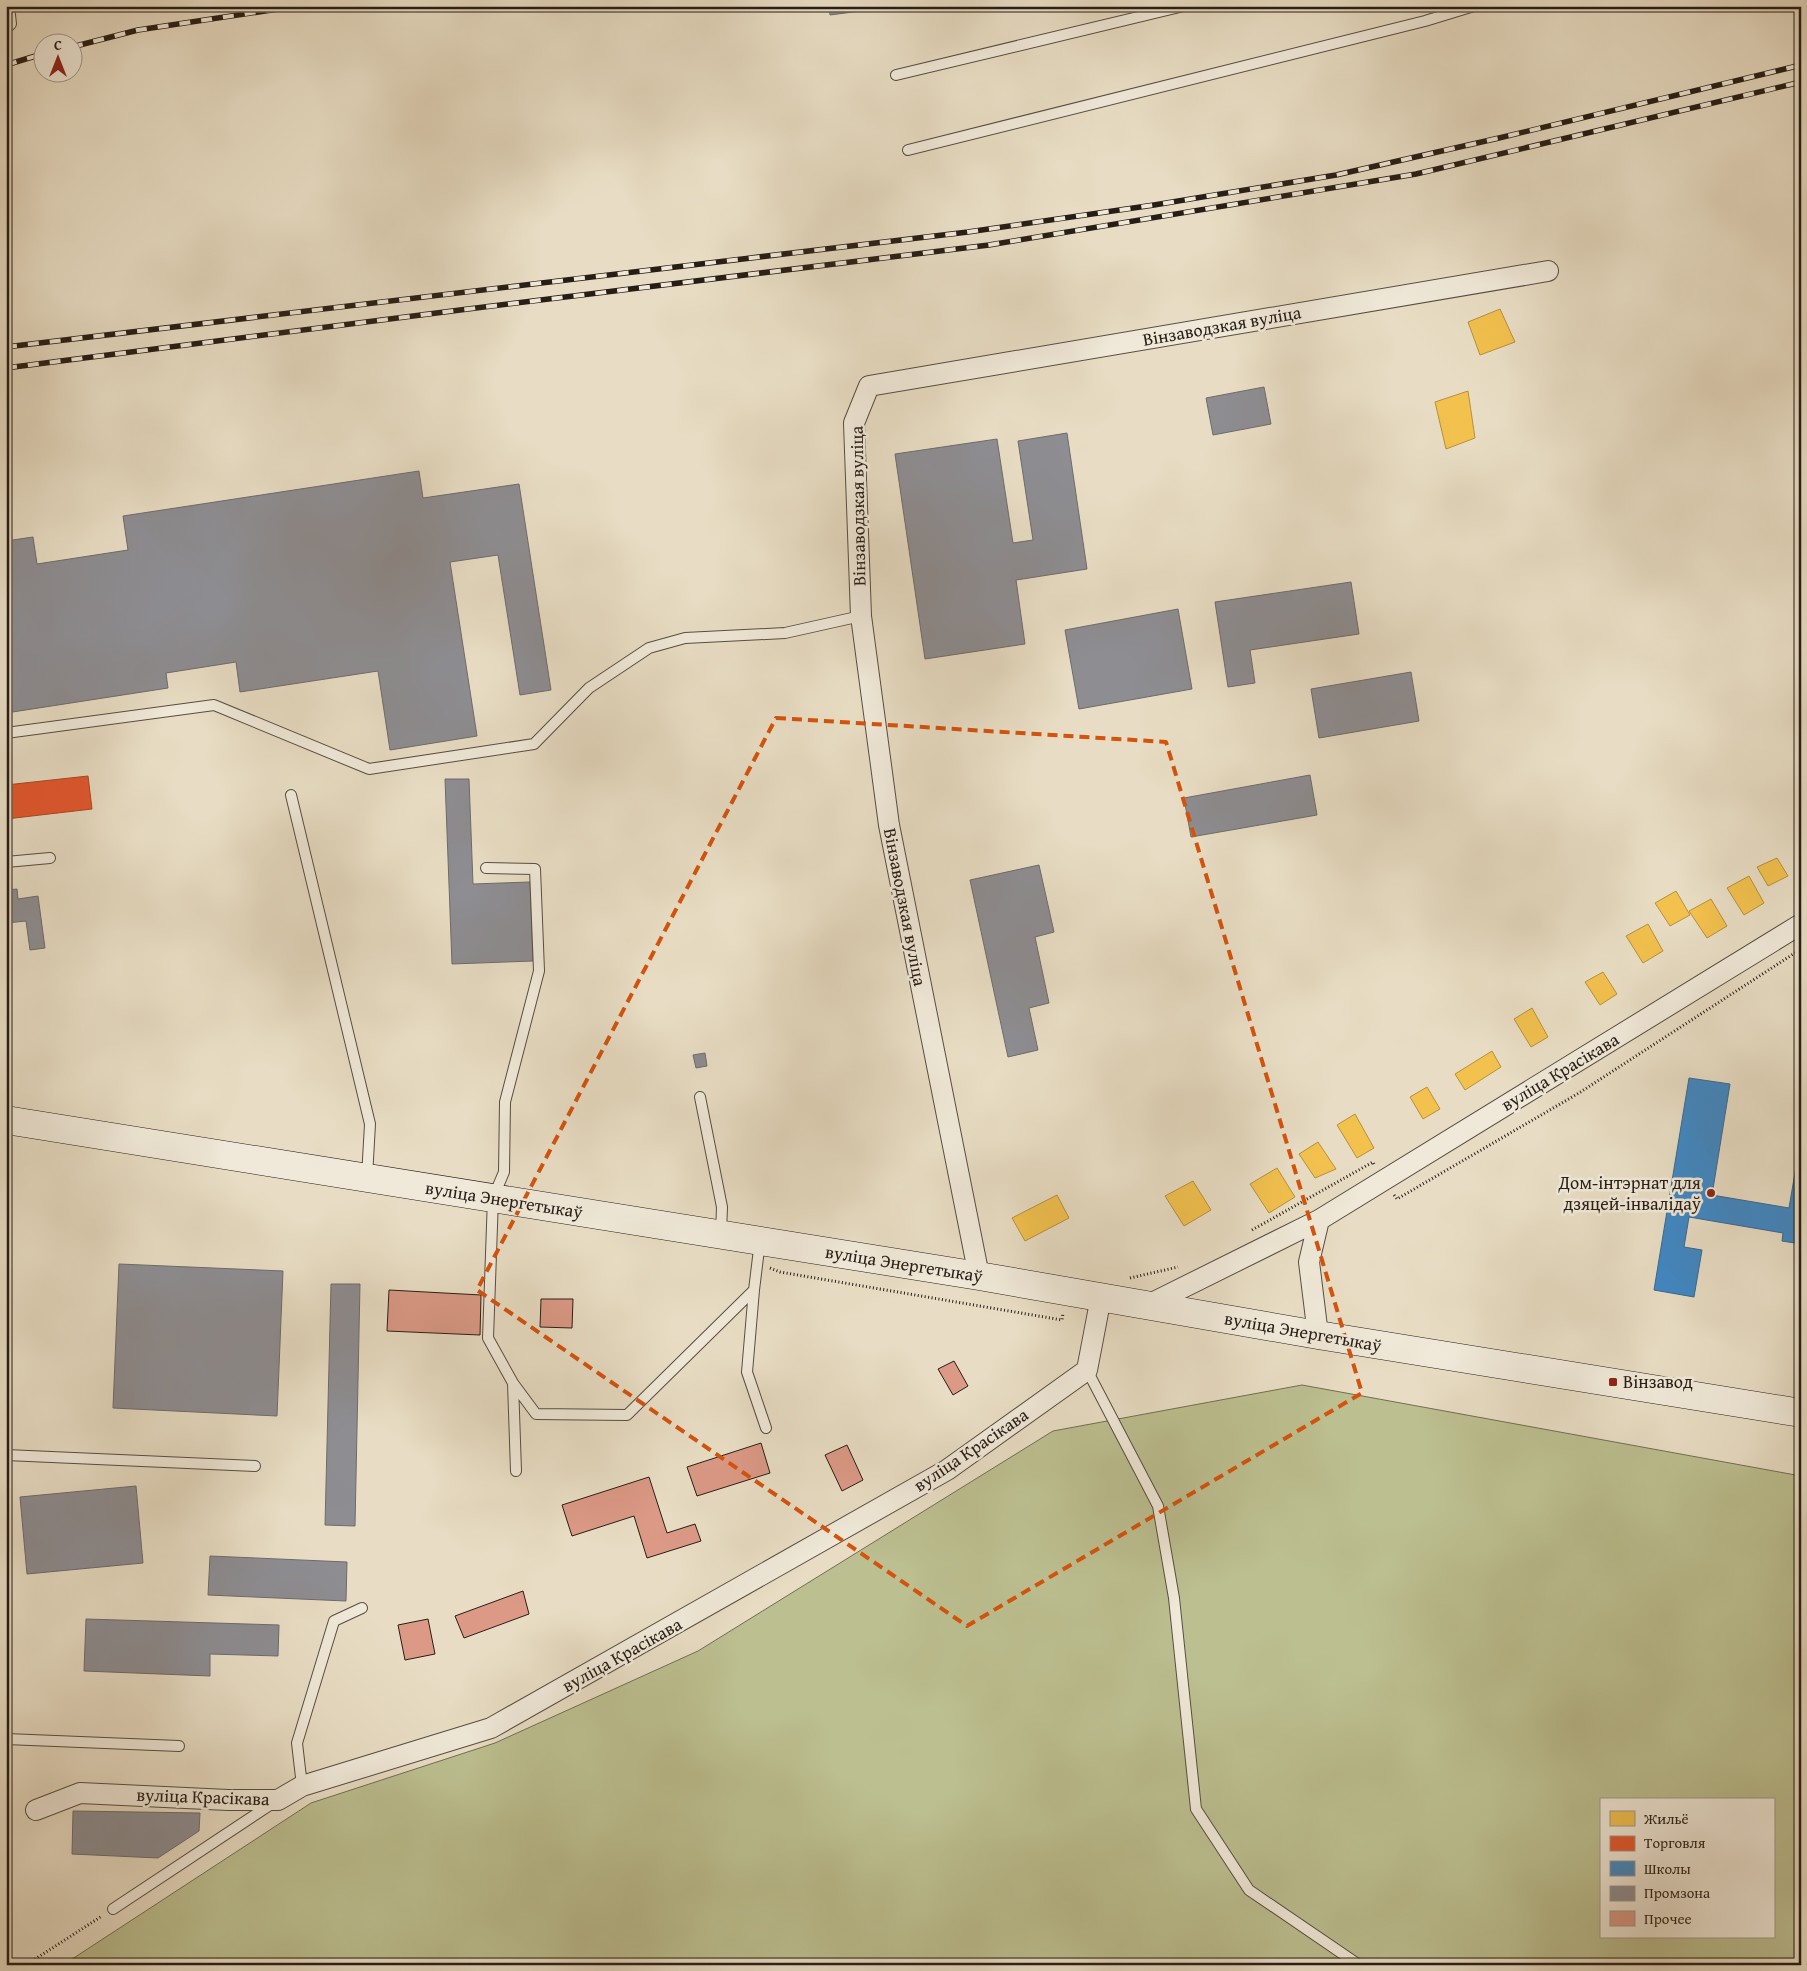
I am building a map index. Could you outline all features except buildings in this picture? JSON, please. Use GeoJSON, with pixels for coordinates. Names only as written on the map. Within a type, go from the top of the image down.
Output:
{"type":"FeatureCollection","features":[{"type":"Feature","properties":{"kind":"main road","name":"вуліца Энергетыкаў"},"geometry":{"type":"LineString","coordinates":[[6,1120],[721,1234],[759,1252],[978,1276],[1318,1336],[1801,1414]]}},
{"type":"Feature","properties":{"kind":"street","name":"Вінзаводзкая вуліца"},"geometry":{"type":"LineString","coordinates":[[978,1276],[889,825],[861,616],[854,423],[869,386],[1548,271]]}},
{"type":"Feature","properties":{"kind":"street","name":"вуліца Красікава"},"geometry":{"type":"LineString","coordinates":[[1148,1305],[1319,1220],[1801,924]]}},
{"type":"Feature","properties":{"kind":"street"},"geometry":{"type":"LineString","coordinates":[[1318,1336],[1309,1262],[1319,1220]]}},
{"type":"Feature","properties":{"kind":"street"},"geometry":{"type":"LineString","coordinates":[[1087,1370],[1101,1297]]}},
{"type":"Feature","properties":{"kind":"street","name":"вуліца Красікава"},"geometry":{"type":"LineString","coordinates":[[36,1810],[80,1793],[228,1800],[278,1800],[302,1786],[491,1728],[946,1470],[1087,1370]]}},
{"type":"Feature","properties":{"kind":"lane"},"geometry":{"type":"LineString","coordinates":[[6,29],[11,24],[9,6]]}},
{"type":"Feature","properties":{"kind":"lane"},"geometry":{"type":"LineString","coordinates":[[896,76],[1184,6]]}},
{"type":"Feature","properties":{"kind":"lane"},"geometry":{"type":"LineString","coordinates":[[908,150],[1415,23],[1474,6]]}},
{"type":"Feature","properties":{"kind":"lane"},"geometry":{"type":"LineString","coordinates":[[6,734],[214,705],[370,769],[534,744],[589,688],[649,648],[686,638],[785,633],[861,616]]}},
{"type":"Feature","properties":{"kind":"lane"},"geometry":{"type":"LineString","coordinates":[[291,795],[370,1124],[367,1178]]}},
{"type":"Feature","properties":{"kind":"lane"},"geometry":{"type":"LineString","coordinates":[[6,862],[50,858]]}},
{"type":"Feature","properties":{"kind":"lane"},"geometry":{"type":"LineString","coordinates":[[486,868],[535,869],[539,971],[505,1102],[504,1172],[493,1198],[488,1338],[514,1383],[536,1414],[627,1415],[754,1290]]}},
{"type":"Feature","properties":{"kind":"lane"},"geometry":{"type":"LineString","coordinates":[[700,1098],[722,1207],[721,1234]]}},
{"type":"Feature","properties":{"kind":"lane"},"geometry":{"type":"LineString","coordinates":[[759,1252],[747,1372],[766,1428]]}},
{"type":"Feature","properties":{"kind":"lane"},"geometry":{"type":"LineString","coordinates":[[1087,1370],[1158,1506],[1174,1598],[1196,1809],[1249,1890],[1359,1965]]}},
{"type":"Feature","properties":{"kind":"lane"},"geometry":{"type":"LineString","coordinates":[[514,1383],[516,1471]]}},
{"type":"Feature","properties":{"kind":"lane"},"geometry":{"type":"LineString","coordinates":[[6,1455],[256,1466]]}},
{"type":"Feature","properties":{"kind":"lane"},"geometry":{"type":"LineString","coordinates":[[302,1786],[297,1743],[334,1621],[362,1608]]}},
{"type":"Feature","properties":{"kind":"lane"},"geometry":{"type":"LineString","coordinates":[[6,1739],[179,1746]]}},
{"type":"Feature","properties":{"kind":"lane"},"geometry":{"type":"LineString","coordinates":[[113,1908],[278,1800]]}},
{"type":"Feature","properties":{"kind":"path"},"geometry":{"type":"LineString","coordinates":[[1251,1230],[1373,1162],[1397,1198],[1579,1093],[1801,949]]}},
{"type":"Feature","properties":{"kind":"path"},"geometry":{"type":"LineString","coordinates":[[759,1252],[780,1272],[1062,1320],[1066,1291]]}},
{"type":"Feature","properties":{"kind":"path"},"geometry":{"type":"LineString","coordinates":[[1126,1279],[1181,1266]]}},
{"type":"Feature","properties":{"kind":"path"},"geometry":{"type":"LineString","coordinates":[[26,1965],[113,1908]]}},
{"type":"Feature","properties":{"kind":"highlighted area"},"geometry":{"type":"Polygon","coordinates":[[[776,718],[1166,742],[1362,1393],[967,1626],[477,1290],[776,718]]]}},
{"type":"Feature","properties":{"kind":"green space"},"geometry":{"type":"Polygon","coordinates":[[[1302,1385],[1801,1476],[1801,1965],[63,1965],[311,1803],[495,1743],[698,1651],[1053,1431],[1302,1385]]]}},
{"type":"Feature","properties":{"kind":"railway"},"geometry":{"type":"LineString","coordinates":[[82,44],[138,30],[298,6]]}},
{"type":"Feature","properties":{"kind":"railway"},"geometry":{"type":"LineString","coordinates":[[6,65],[32,57]]}},
{"type":"Feature","properties":{"kind":"railway"},"geometry":{"type":"LineString","coordinates":[[6,347],[968,232],[1154,205],[1336,175],[1499,138],[1801,65]]}},
{"type":"Feature","properties":{"kind":"railway"},"geometry":{"type":"LineString","coordinates":[[6,368],[989,245],[1416,174],[1801,82]]}},
{"type":"Feature","properties":{"kind":"place","name":"Дом-інтэрнат для дзяцей-інвалідаў"},"geometry":{"type":"Point","coordinates":[1711,1193]}},
{"type":"Feature","properties":{"kind":"place","name":"Вінзавод"},"geometry":{"type":"Point","coordinates":[1613,1382]}}]}
